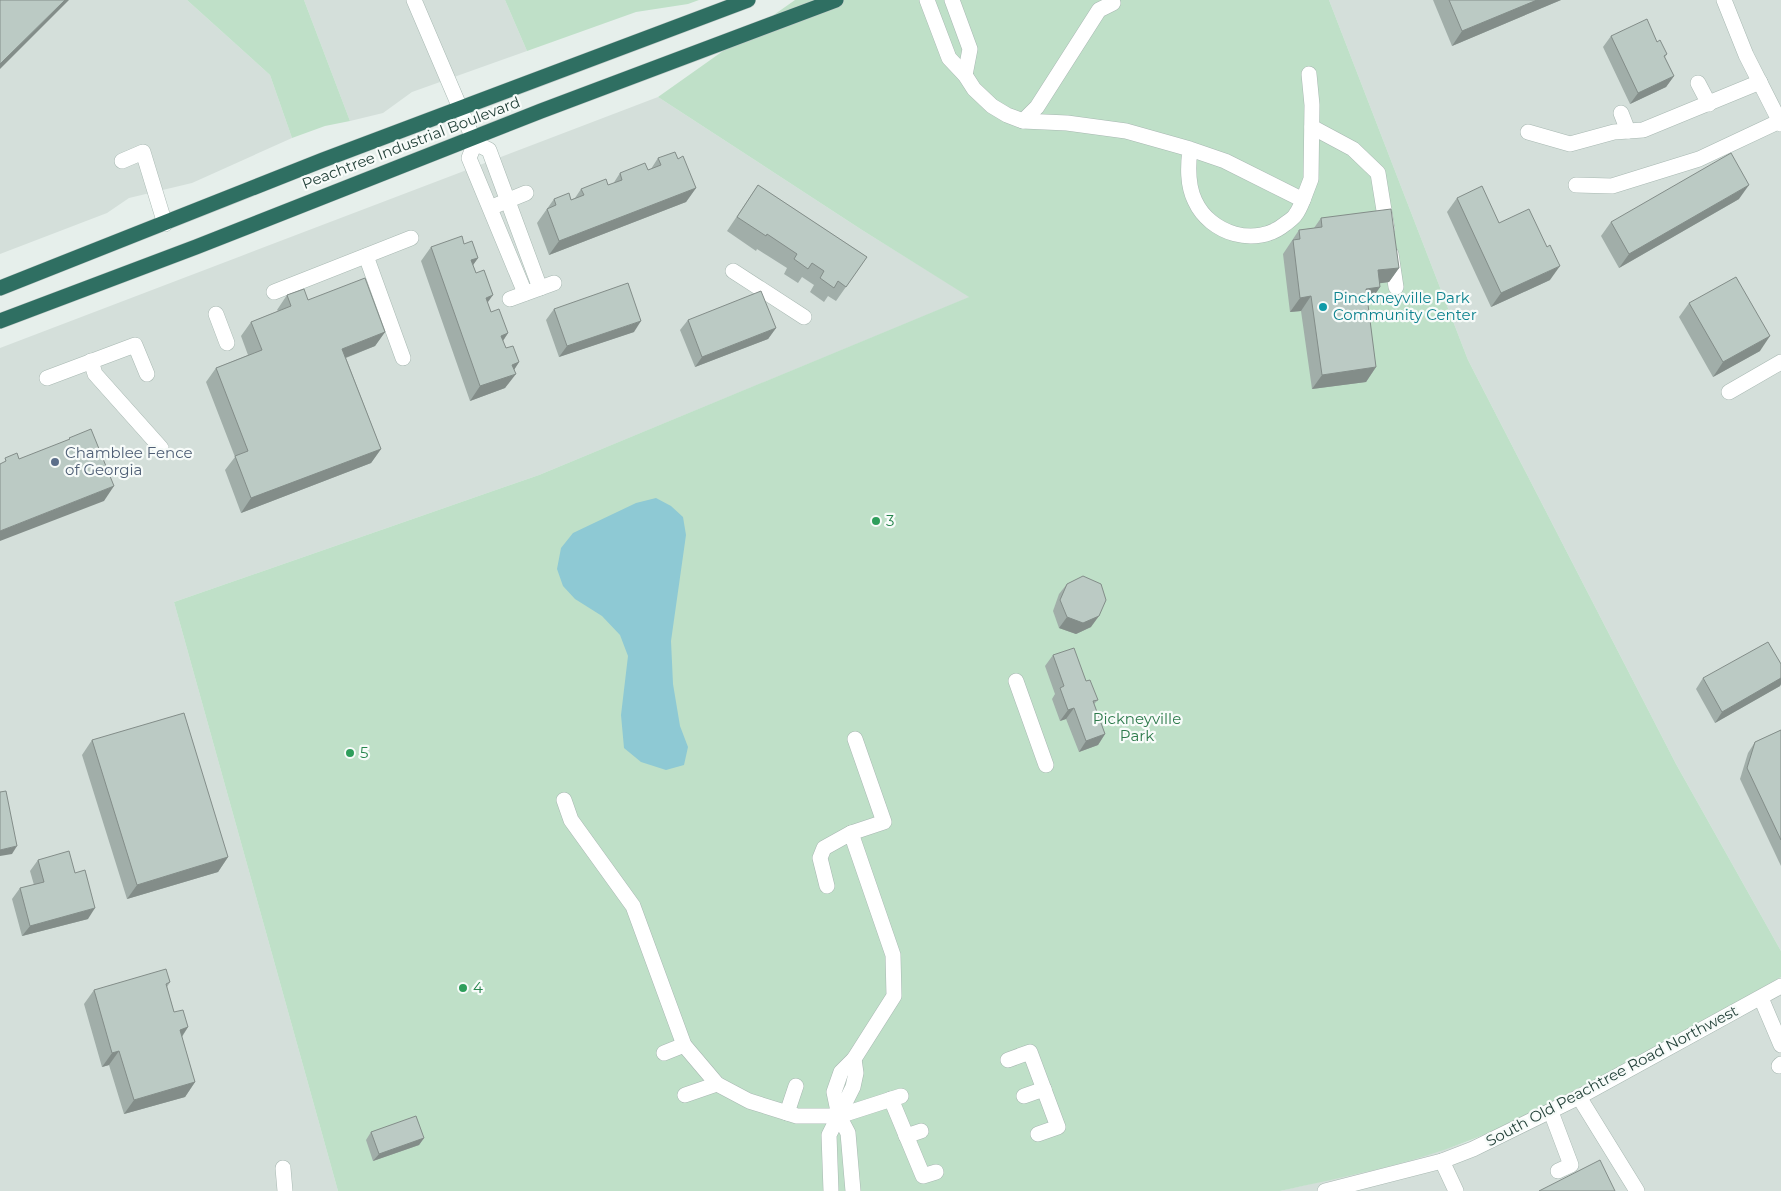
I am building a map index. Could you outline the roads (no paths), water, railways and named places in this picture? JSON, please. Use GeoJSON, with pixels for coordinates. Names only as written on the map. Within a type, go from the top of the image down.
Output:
{"type":"FeatureCollection","features":[{"type":"Feature","properties":{"kind":"highway","name":"Peachtree Industrial Boulevard"},"geometry":{"type":"LineString","coordinates":[[0,288],[323,160],[748,0]]}},
{"type":"Feature","properties":{"kind":"highway","name":"Peachtree Industrial Boulevard"},"geometry":{"type":"LineString","coordinates":[[0,321],[474,141],[836,0]]}},
{"type":"Feature","properties":{"kind":"street"},"geometry":{"type":"LineString","coordinates":[[414,0],[474,141],[489,150],[506,201],[547,285],[510,299]]}},
{"type":"Feature","properties":{"kind":"street"},"geometry":{"type":"LineString","coordinates":[[927,0],[949,58],[965,75],[974,89],[992,106],[1006,115],[1023,121],[1067,122],[1126,131],[1190,149],[1225,161],[1303,200]]}},
{"type":"Feature","properties":{"kind":"street"},"geometry":{"type":"LineString","coordinates":[[952,0],[970,49],[965,75]]}},
{"type":"Feature","properties":{"kind":"street"},"geometry":{"type":"LineString","coordinates":[[1576,185],[1612,186],[1698,159],[1780,123],[1776,105],[1760,82],[1746,55],[1725,0]]}},
{"type":"Feature","properties":{"kind":"street"},"geometry":{"type":"LineString","coordinates":[[1023,121],[1037,107],[1099,10],[1113,3]]}},
{"type":"Feature","properties":{"kind":"street"},"geometry":{"type":"LineString","coordinates":[[1190,149],[1188,166],[1190,187],[1194,201],[1205,217],[1220,228],[1242,236],[1262,236],[1281,228],[1296,215],[1311,179],[1312,105],[1309,74]]}},
{"type":"Feature","properties":{"kind":"street"},"geometry":{"type":"LineString","coordinates":[[1528,132],[1570,144],[1614,132],[1643,130],[1760,82]]}},
{"type":"Feature","properties":{"kind":"street"},"geometry":{"type":"LineString","coordinates":[[1698,83],[1709,104]]}},
{"type":"Feature","properties":{"kind":"street"},"geometry":{"type":"LineString","coordinates":[[1621,113],[1628,131]]}},
{"type":"Feature","properties":{"kind":"street"},"geometry":{"type":"LineString","coordinates":[[1312,127],[1353,148],[1378,172],[1396,287]]}},
{"type":"Feature","properties":{"kind":"street"},"geometry":{"type":"LineString","coordinates":[[474,141],[469,158],[486,209],[525,294]]}},
{"type":"Feature","properties":{"kind":"street"},"geometry":{"type":"LineString","coordinates":[[122,160],[143,152],[165,224]]}},
{"type":"Feature","properties":{"kind":"street"},"geometry":{"type":"LineString","coordinates":[[486,209],[526,193]]}},
{"type":"Feature","properties":{"kind":"street"},"geometry":{"type":"LineString","coordinates":[[274,292],[412,238]]}},
{"type":"Feature","properties":{"kind":"street"},"geometry":{"type":"LineString","coordinates":[[366,256],[403,358]]}},
{"type":"Feature","properties":{"kind":"street"},"geometry":{"type":"LineString","coordinates":[[733,272],[804,316]]}},
{"type":"Feature","properties":{"kind":"street"},"geometry":{"type":"LineString","coordinates":[[216,314],[227,343]]}},
{"type":"Feature","properties":{"kind":"street"},"geometry":{"type":"LineString","coordinates":[[47,378],[135,344],[147,374]]}},
{"type":"Feature","properties":{"kind":"street"},"geometry":{"type":"LineString","coordinates":[[91,361],[95,374],[160,448]]}},
{"type":"Feature","properties":{"kind":"street"},"geometry":{"type":"LineString","coordinates":[[1729,392],[1781,362]]}},
{"type":"Feature","properties":{"kind":"street"},"geometry":{"type":"LineString","coordinates":[[1016,681],[1046,765]]}},
{"type":"Feature","properties":{"kind":"street"},"geometry":{"type":"LineString","coordinates":[[827,886],[820,858],[824,848],[851,834],[884,822],[855,738]]}},
{"type":"Feature","properties":{"kind":"street"},"geometry":{"type":"LineString","coordinates":[[564,800],[571,820],[633,906],[684,1045],[717,1084],[749,1101],[797,1116],[839,1116],[896,1098],[906,1136],[922,1176],[936,1172]]}},
{"type":"Feature","properties":{"kind":"street"},"geometry":{"type":"LineString","coordinates":[[830,1191],[829,1136],[853,1087],[856,1074],[854,1059],[894,996],[893,955],[851,834]]}},
{"type":"Feature","properties":{"kind":"street","name":"South Old Peachtree Road Northwest"},"geometry":{"type":"LineString","coordinates":[[1325,1191],[1442,1161],[1473,1149],[1551,1112],[1781,986]]}},
{"type":"Feature","properties":{"kind":"street"},"geometry":{"type":"LineString","coordinates":[[1760,998],[1781,1045]]}},
{"type":"Feature","properties":{"kind":"street"},"geometry":{"type":"LineString","coordinates":[[664,1053],[684,1045]]}},
{"type":"Feature","properties":{"kind":"street"},"geometry":{"type":"LineString","coordinates":[[1008,1060],[1030,1052],[1058,1127],[1038,1134]]}},
{"type":"Feature","properties":{"kind":"street"},"geometry":{"type":"LineString","coordinates":[[684,1095],[717,1084]]}},
{"type":"Feature","properties":{"kind":"street"},"geometry":{"type":"LineString","coordinates":[[786,1113],[796,1086]]}},
{"type":"Feature","properties":{"kind":"street"},"geometry":{"type":"LineString","coordinates":[[1024,1096],[1044,1089]]}},
{"type":"Feature","properties":{"kind":"street"},"geometry":{"type":"LineString","coordinates":[[1579,1097],[1637,1191]]}},
{"type":"Feature","properties":{"kind":"street"},"geometry":{"type":"LineString","coordinates":[[1551,1112],[1571,1165],[1558,1171]]}},
{"type":"Feature","properties":{"kind":"street"},"geometry":{"type":"LineString","coordinates":[[839,1116],[848,1132],[853,1191]]}},
{"type":"Feature","properties":{"kind":"street"},"geometry":{"type":"LineString","coordinates":[[906,1136],[921,1131]]}},
{"type":"Feature","properties":{"kind":"street"},"geometry":{"type":"LineString","coordinates":[[1442,1161],[1456,1191]]}},
{"type":"Feature","properties":{"kind":"street"},"geometry":{"type":"LineString","coordinates":[[283,1168],[285,1191]]}},
{"type":"Feature","properties":{"kind":"water"},"geometry":{"type":"Polygon","coordinates":[[[656,498],[671,506],[683,517],[686,535],[671,641],[673,684],[680,726],[688,747],[684,765],[666,770],[641,762],[624,748],[621,715],[628,656],[620,635],[602,616],[575,599],[563,586],[557,569],[561,548],[573,533],[636,503],[656,498]]]}},
{"type":"Feature","properties":{"kind":"place","name":"Pinckneyville Park Community Center"},"geometry":{"type":"Point","coordinates":[1323,307]}},
{"type":"Feature","properties":{"kind":"place","name":"Chamblee Fence of Georgia"},"geometry":{"type":"Point","coordinates":[55,462]}},
{"type":"Feature","properties":{"kind":"place","name":"3"},"geometry":{"type":"Point","coordinates":[876,521]}},
{"type":"Feature","properties":{"kind":"place","name":"5"},"geometry":{"type":"Point","coordinates":[350,753]}},
{"type":"Feature","properties":{"kind":"place","name":"4"},"geometry":{"type":"Point","coordinates":[463,988]}},
{"type":"Feature","properties":{"kind":"park label","name":"Pickneyville Park"},"geometry":{"type":"Point","coordinates":[1137,728]}}]}
